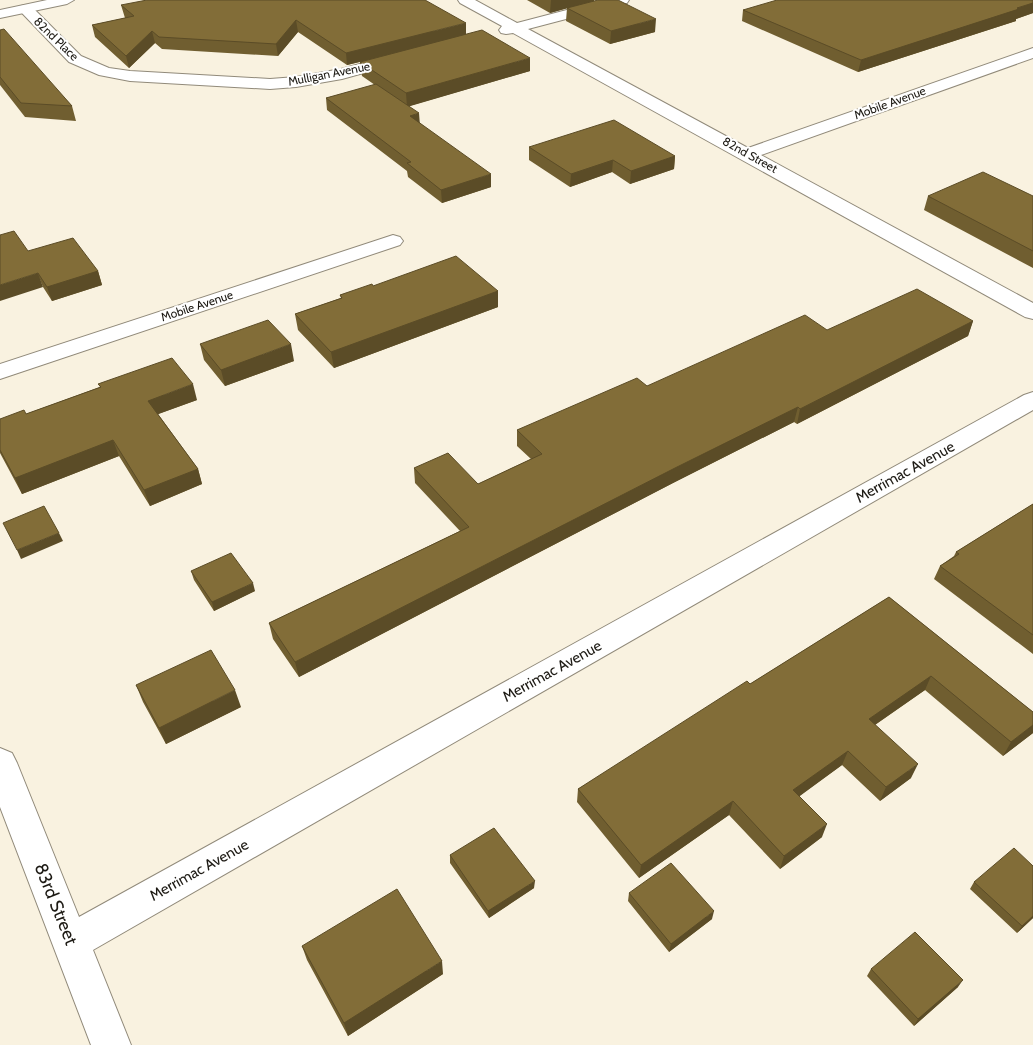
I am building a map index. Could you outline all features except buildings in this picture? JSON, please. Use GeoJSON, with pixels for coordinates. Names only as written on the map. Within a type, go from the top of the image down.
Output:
{"type":"FeatureCollection","features":[{"type":"Feature","properties":{"kind":"street"},"geometry":{"type":"LineString","coordinates":[[0,14],[67,0]]}},
{"type":"Feature","properties":{"kind":"street","name":"82nd Street"},"geometry":{"type":"LineString","coordinates":[[465,0],[1033,312]]}},
{"type":"Feature","properties":{"kind":"street"},"geometry":{"type":"LineString","coordinates":[[493,34],[622,0]]}},
{"type":"Feature","properties":{"kind":"street","name":"82nd Place"},"geometry":{"type":"LineString","coordinates":[[26,9],[74,59],[88,66]]}},
{"type":"Feature","properties":{"kind":"street","name":"Mobile Avenue"},"geometry":{"type":"LineString","coordinates":[[748,154],[1033,52]]}},
{"type":"Feature","properties":{"kind":"street","name":"Mulligan Avenue"},"geometry":{"type":"LineString","coordinates":[[88,66],[105,72],[130,76],[270,84],[296,82],[342,74],[408,56]]}},
{"type":"Feature","properties":{"kind":"street","name":"Mobile Avenue"},"geometry":{"type":"LineString","coordinates":[[0,372],[393,241]]}},
{"type":"Feature","properties":{"kind":"street","name":"Merrimac Avenue"},"geometry":{"type":"LineString","coordinates":[[71,942],[1033,400]]}},
{"type":"Feature","properties":{"kind":"street","name":"83rd Street"},"geometry":{"type":"LineString","coordinates":[[0,763],[111,1045]]}}]}
